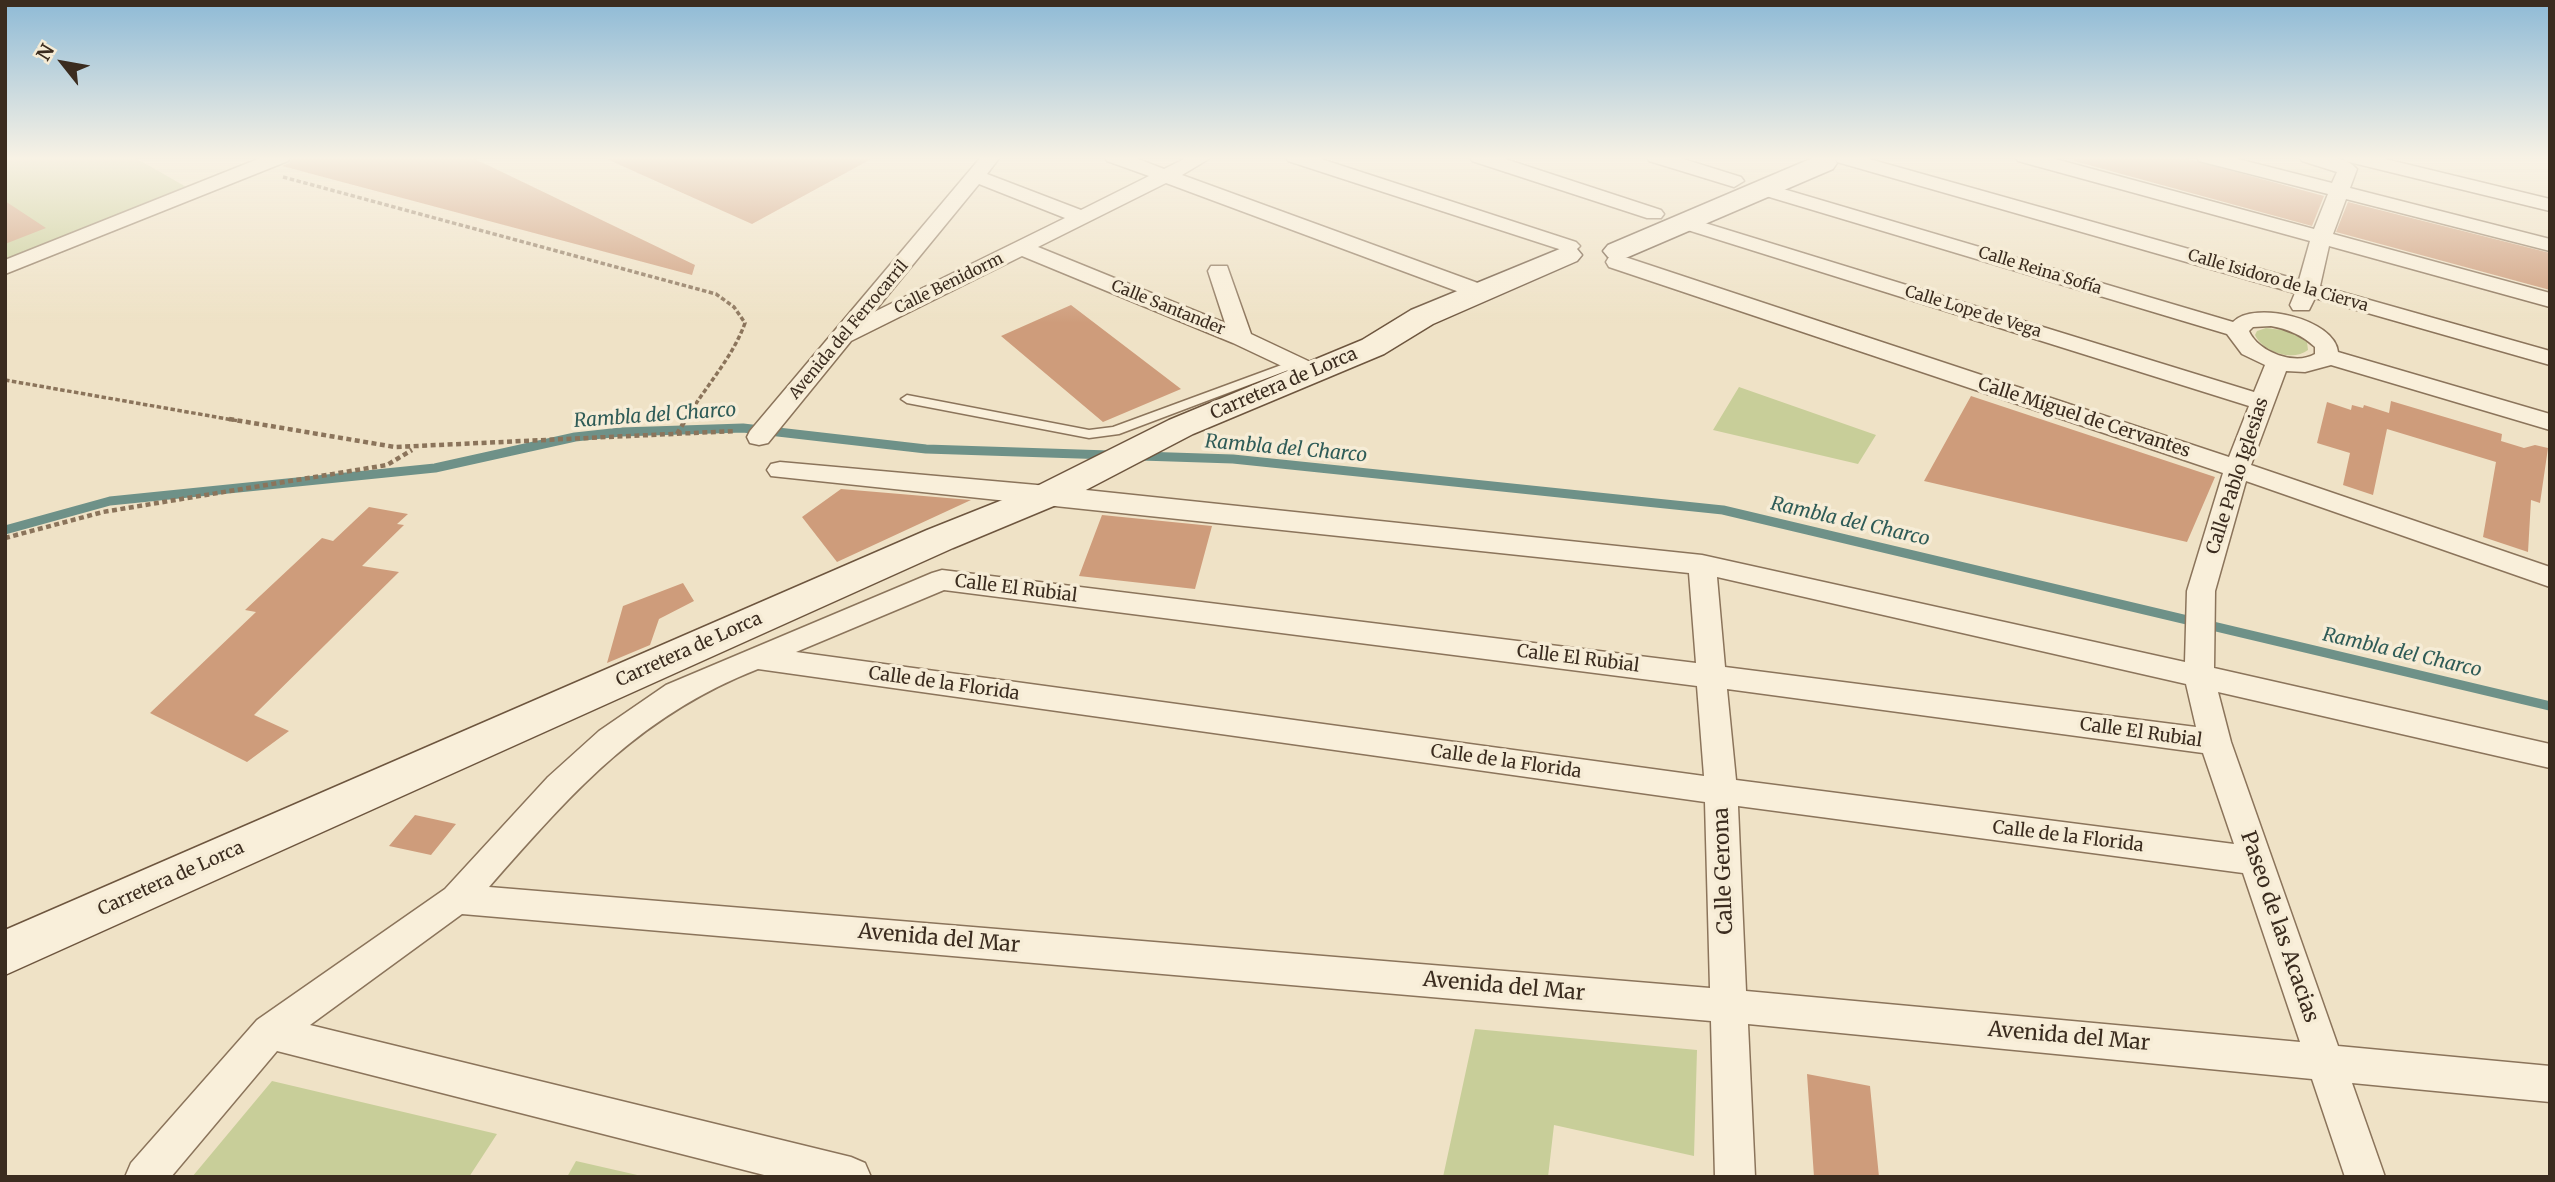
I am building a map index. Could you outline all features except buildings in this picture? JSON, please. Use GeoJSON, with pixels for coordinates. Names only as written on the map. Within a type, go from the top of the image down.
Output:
{"type":"FeatureCollection","features":[{"type":"Feature","properties":{"kind":"main road"},"geometry":{"type":"LineString","coordinates":[[1574,256],[1601,268],[1628,228],[1658,212]]}},
{"type":"Feature","properties":{"kind":"main road"},"geometry":{"type":"LineString","coordinates":[[1613,250],[1710,212]]}},
{"type":"Feature","properties":{"kind":"main road","name":"Carretera de Lorca"},"geometry":{"type":"LineString","coordinates":[[1373,347],[1422,317],[1478,291],[1574,256]]}},
{"type":"Feature","properties":{"kind":"main road","name":"Carretera de Lorca"},"geometry":{"type":"LineString","coordinates":[[5,953],[940,539],[1056,491],[1304,368],[1373,347],[1450,330],[1574,256]]}},
{"type":"Feature","properties":{"kind":"street"},"geometry":{"type":"LineString","coordinates":[[5,268],[144,212]]}},
{"type":"Feature","properties":{"kind":"street","name":"Avenida del Ferrocarril"},"geometry":{"type":"LineString","coordinates":[[759,437],[946,212]]}},
{"type":"Feature","properties":{"kind":"street"},"geometry":{"type":"LineString","coordinates":[[1069,212],[1084,218]]}},
{"type":"Feature","properties":{"kind":"street","name":"Calle Benidorm"},"geometry":{"type":"LineString","coordinates":[[846,335],[1095,212]]}},
{"type":"Feature","properties":{"kind":"street"},"geometry":{"type":"LineString","coordinates":[[1264,212],[1478,291]]}},
{"type":"Feature","properties":{"kind":"street"},"geometry":{"type":"LineString","coordinates":[[1450,212],[1574,256]]}},
{"type":"Feature","properties":{"kind":"street"},"geometry":{"type":"LineString","coordinates":[[1648,212],[1654,214]]}},
{"type":"Feature","properties":{"kind":"street","name":"Calle Reina Sofía"},"geometry":{"type":"LineString","coordinates":[[1841,212],[2237,330]]}},
{"type":"Feature","properties":{"kind":"street","name":"Calle Isidoro de la Cierva"},"geometry":{"type":"LineString","coordinates":[[2025,212],[2550,358]]}},
{"type":"Feature","properties":{"kind":"street"},"geometry":{"type":"LineString","coordinates":[[2227,212],[2550,300]]}},
{"type":"Feature","properties":{"kind":"street"},"geometry":{"type":"LineString","coordinates":[[2293,324],[2308,289],[2330,212]]}},
{"type":"Feature","properties":{"kind":"street"},"geometry":{"type":"LineString","coordinates":[[2418,212],[2550,245]]}},
{"type":"Feature","properties":{"kind":"street","name":"Calle Lope de Vega"},"geometry":{"type":"LineString","coordinates":[[1685,223],[2261,402]]}},
{"type":"Feature","properties":{"kind":"street","name":"Calle Santander"},"geometry":{"type":"LineString","coordinates":[[1022,248],[1241,338],[1304,368]]}},
{"type":"Feature","properties":{"kind":"street","name":"Calle Miguel de Cervantes"},"geometry":{"type":"LineString","coordinates":[[1613,250],[2550,577]]}},
{"type":"Feature","properties":{"kind":"street"},"geometry":{"type":"LineString","coordinates":[[1219,271],[1241,338]]}},
{"type":"Feature","properties":{"kind":"street"},"geometry":{"type":"LineString","coordinates":[[2252,319],[2293,324],[2318,337],[2326,345],[2327,356],[2310,365],[2277,361],[2248,347],[2239,337],[2237,330],[2241,324],[2252,319]]}},
{"type":"Feature","properties":{"kind":"street"},"geometry":{"type":"LineString","coordinates":[[2327,356],[2550,422]]}},
{"type":"Feature","properties":{"kind":"street","name":"Calle Pablo Iglesias"},"geometry":{"type":"LineString","coordinates":[[2198,669],[2201,591],[2237,469],[2277,361]]}},
{"type":"Feature","properties":{"kind":"street"},"geometry":{"type":"LineString","coordinates":[[780,470],[1056,491],[1702,565],[2198,669],[2550,756]]}},
{"type":"Feature","properties":{"kind":"street"},"geometry":{"type":"LineString","coordinates":[[145,1177],[270,1032],[457,899],[559,786],[610,740],[677,694],[756,657],[942,580],[940,539]]}},
{"type":"Feature","properties":{"kind":"street","name":"Calle Gerona"},"geometry":{"type":"LineString","coordinates":[[1702,565],[1721,791],[1735,1177]]}},
{"type":"Feature","properties":{"kind":"street","name":"Calle El Rubial"},"geometry":{"type":"LineString","coordinates":[[942,580],[2215,742]]}},
{"type":"Feature","properties":{"kind":"street","name":"Calle de la Florida"},"geometry":{"type":"LineString","coordinates":[[756,657],[1721,791],[2256,861]]}},
{"type":"Feature","properties":{"kind":"street","name":"Paseo de las Acacias"},"geometry":{"type":"LineString","coordinates":[[2198,669],[2215,742],[2365,1177]]}},
{"type":"Feature","properties":{"kind":"street","name":"Avenida del Mar"},"geometry":{"type":"LineString","coordinates":[[457,899],[1730,1006],[2550,1084]]}},
{"type":"Feature","properties":{"kind":"street"},"geometry":{"type":"LineString","coordinates":[[270,1032],[835,1175]]}},
{"type":"Feature","properties":{"kind":"lane"},"geometry":{"type":"LineString","coordinates":[[907,399],[1089,433],[1115,431],[1304,368]]}},
{"type":"Feature","properties":{"kind":"path"},"geometry":{"type":"LineString","coordinates":[[412,212],[716,294],[734,307],[745,323],[737,345],[704,388],[677,434]]}},
{"type":"Feature","properties":{"kind":"path"},"geometry":{"type":"LineString","coordinates":[[5,380],[334,437],[375,447],[413,450],[457,443],[742,430],[759,437]]}},
{"type":"Feature","properties":{"kind":"path"},"geometry":{"type":"LineString","coordinates":[[5,538],[116,510],[230,489],[387,466],[413,450]]}},
{"type":"Feature","properties":{"kind":"green space"},"geometry":{"type":"Polygon","coordinates":[[[5,212],[127,212],[5,260],[5,212]]]}},
{"type":"Feature","properties":{"kind":"green space"},"geometry":{"type":"Polygon","coordinates":[[[2266,328],[2289,331],[2307,342],[2308,350],[2287,355],[2271,350],[2255,335],[2257,331],[2266,328]]]}},
{"type":"Feature","properties":{"kind":"green space"},"geometry":{"type":"Polygon","coordinates":[[[1739,387],[1876,435],[1858,464],[1713,430],[1739,387]]]}},
{"type":"Feature","properties":{"kind":"green space"},"geometry":{"type":"Polygon","coordinates":[[[1475,1029],[1697,1050],[1694,1156],[1554,1125],[1548,1177],[1443,1177],[1475,1029]]]}},
{"type":"Feature","properties":{"kind":"green space"},"geometry":{"type":"Polygon","coordinates":[[[272,1081],[497,1134],[469,1177],[192,1177],[272,1081]]]}},
{"type":"Feature","properties":{"kind":"green space"},"geometry":{"type":"Polygon","coordinates":[[[576,1161],[646,1177],[567,1177],[576,1161]]]}},
{"type":"Feature","properties":{"kind":"waterway","name":"Rambla del Charco"},"geometry":{"type":"LineString","coordinates":[[5,530],[110,501],[435,468],[575,437],[621,432],[743,428],[926,449],[1109,455]]}},
{"type":"Feature","properties":{"kind":"waterway","name":"Rambla del Charco"},"geometry":{"type":"LineString","coordinates":[[1141,456],[1233,459],[1723,510],[2550,706]]}}]}
